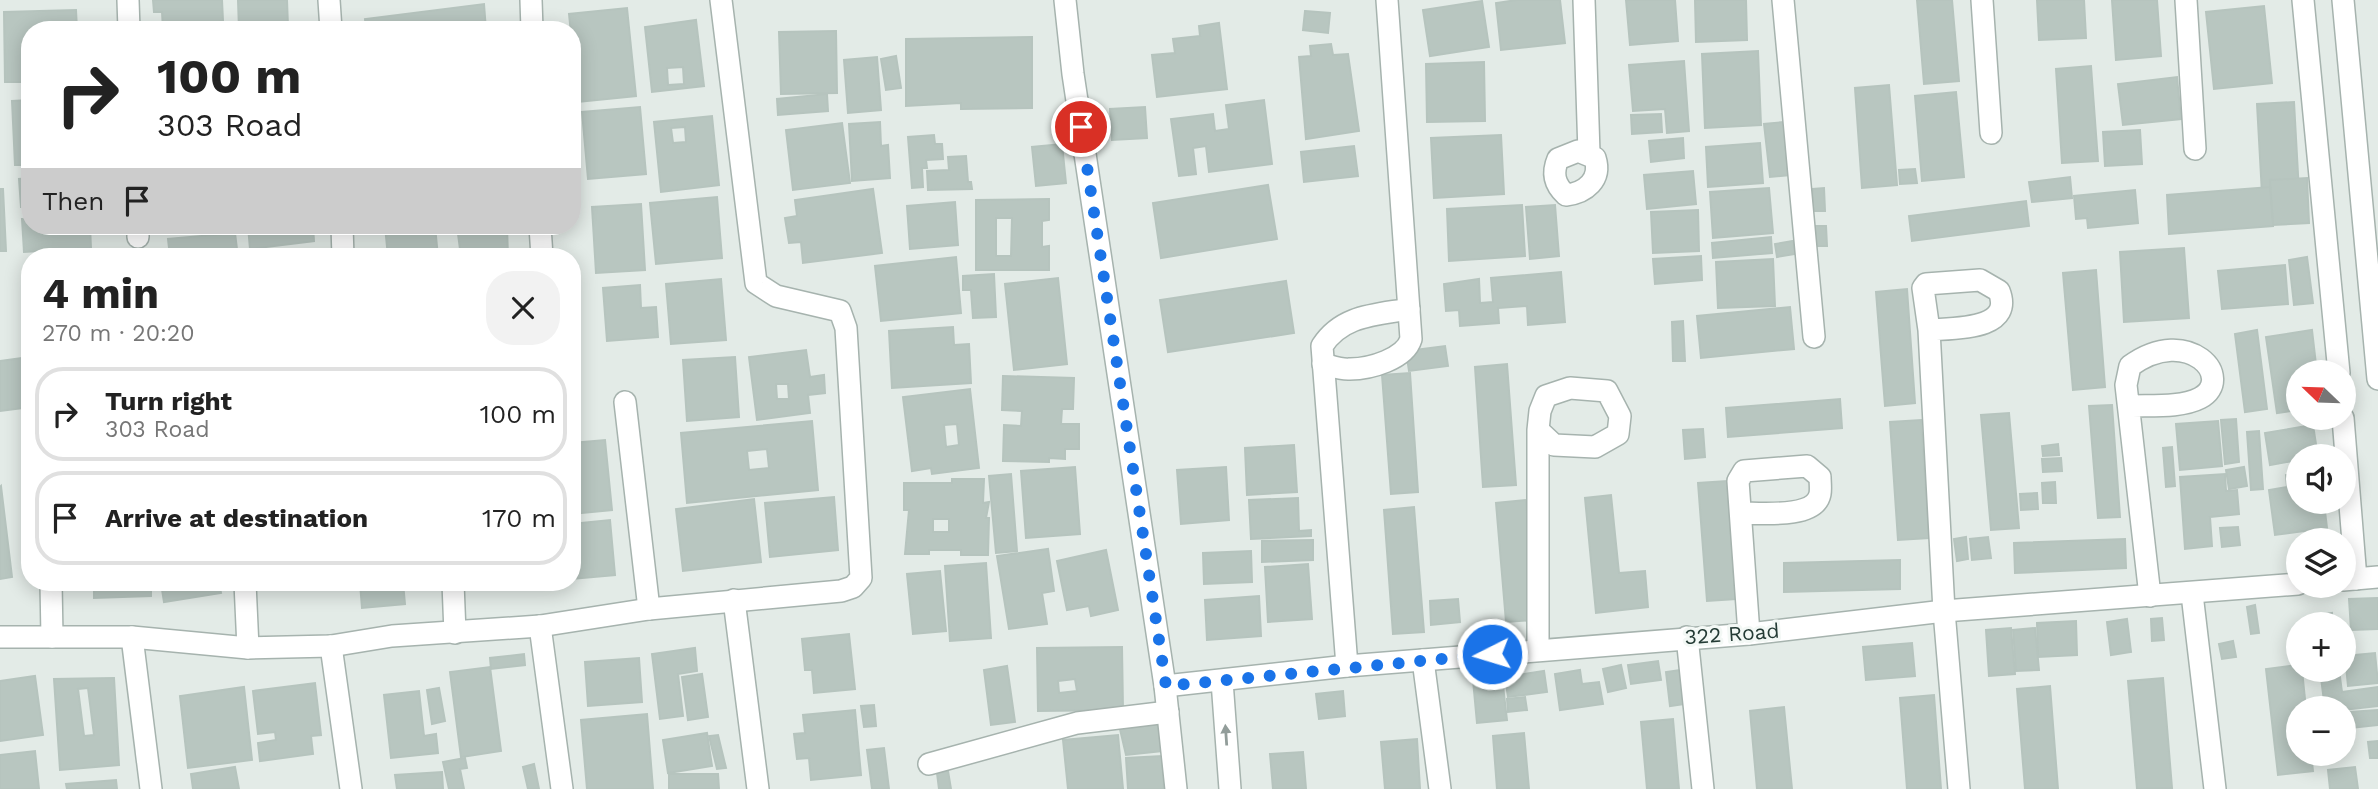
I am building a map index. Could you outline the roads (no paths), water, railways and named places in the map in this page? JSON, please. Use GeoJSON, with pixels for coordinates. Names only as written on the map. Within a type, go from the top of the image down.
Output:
{"type":"FeatureCollection","features":[{"type":"Feature","properties":{"kind":"street"},"geometry":{"type":"LineString","coordinates":[[128,0],[129,21]]}},
{"type":"Feature","properties":{"kind":"street"},"geometry":{"type":"LineString","coordinates":[[329,0],[330,21]]}},
{"type":"Feature","properties":{"kind":"street"},"geometry":{"type":"LineString","coordinates":[[531,0],[532,21]]}},
{"type":"Feature","properties":{"kind":"street"},"geometry":{"type":"LineString","coordinates":[[0,638],[132,637],[248,648],[331,646],[392,636],[540,626],[734,600],[841,591],[853,587],[860,578],[846,328],[840,311],[776,296],[756,283],[721,0]]}},
{"type":"Feature","properties":{"kind":"street"},"geometry":{"type":"LineString","coordinates":[[1065,0],[1073,74],[1166,686],[1176,789]]}},
{"type":"Feature","properties":{"kind":"street"},"geometry":{"type":"LineString","coordinates":[[1323,364],[1350,369],[1394,358],[1408,348],[1412,328],[1387,0]]}},
{"type":"Feature","properties":{"kind":"street"},"geometry":{"type":"LineString","coordinates":[[1584,0],[1589,153]]}},
{"type":"Feature","properties":{"kind":"street"},"geometry":{"type":"LineString","coordinates":[[1783,0],[1814,337]]}},
{"type":"Feature","properties":{"kind":"street"},"geometry":{"type":"LineString","coordinates":[[1982,0],[1991,133]]}},
{"type":"Feature","properties":{"kind":"street"},"geometry":{"type":"LineString","coordinates":[[2186,0],[2195,149]]}},
{"type":"Feature","properties":{"kind":"street"},"geometry":{"type":"LineString","coordinates":[[2303,0],[2338,360]]}},
{"type":"Feature","properties":{"kind":"street"},"geometry":{"type":"LineString","coordinates":[[2343,0],[2378,379]]}},
{"type":"Feature","properties":{"kind":"street"},"geometry":{"type":"LineString","coordinates":[[1347,666],[1322,346],[1331,332],[1345,322],[1409,309]]}},
{"type":"Feature","properties":{"kind":"street"},"geometry":{"type":"LineString","coordinates":[[1929,330],[1944,611],[1959,789]]}},
{"type":"Feature","properties":{"kind":"street"},"geometry":{"type":"LineString","coordinates":[[625,402],[649,610]]}},
{"type":"Feature","properties":{"kind":"street"},"geometry":{"type":"LineString","coordinates":[[2129,406],[2150,596]]}},
{"type":"Feature","properties":{"kind":"street"},"geometry":{"type":"LineString","coordinates":[[1538,430],[1538,650]]}},
{"type":"Feature","properties":{"kind":"street"},"geometry":{"type":"LineString","coordinates":[[2344,430],[2348,528]]}},
{"type":"Feature","properties":{"kind":"street"},"geometry":{"type":"LineString","coordinates":[[1742,513],[1749,634]]}},
{"type":"Feature","properties":{"kind":"street"},"geometry":{"type":"LineString","coordinates":[[2356,579],[2378,577]]}},
{"type":"Feature","properties":{"kind":"street","name":"322 Road"},"geometry":{"type":"LineString","coordinates":[[1166,686],[1347,666],[1749,634],[1944,611],[2286,585]]}},
{"type":"Feature","properties":{"kind":"street"},"geometry":{"type":"LineString","coordinates":[[51,591],[52,637]]}},
{"type":"Feature","properties":{"kind":"street"},"geometry":{"type":"LineString","coordinates":[[245,591],[248,648]]}},
{"type":"Feature","properties":{"kind":"street"},"geometry":{"type":"LineString","coordinates":[[453,591],[455,633]]}},
{"type":"Feature","properties":{"kind":"street"},"geometry":{"type":"LineString","coordinates":[[2192,594],[2215,789]]}},
{"type":"Feature","properties":{"kind":"street"},"geometry":{"type":"LineString","coordinates":[[734,600],[758,789]]}},
{"type":"Feature","properties":{"kind":"street"},"geometry":{"type":"LineString","coordinates":[[540,626],[562,789]]}},
{"type":"Feature","properties":{"kind":"street"},"geometry":{"type":"LineString","coordinates":[[132,637],[151,789]]}},
{"type":"Feature","properties":{"kind":"street"},"geometry":{"type":"LineString","coordinates":[[1687,637],[1703,789]]}},
{"type":"Feature","properties":{"kind":"street"},"geometry":{"type":"LineString","coordinates":[[331,646],[351,789]]}},
{"type":"Feature","properties":{"kind":"street"},"geometry":{"type":"LineString","coordinates":[[1423,660],[1440,789]]}},
{"type":"Feature","properties":{"kind":"street"},"geometry":{"type":"LineString","coordinates":[[1222,681],[1230,789]]}},
{"type":"Feature","properties":{"kind":"street"},"geometry":{"type":"LineString","coordinates":[[929,764],[1077,723],[1168,712]]}}]}
